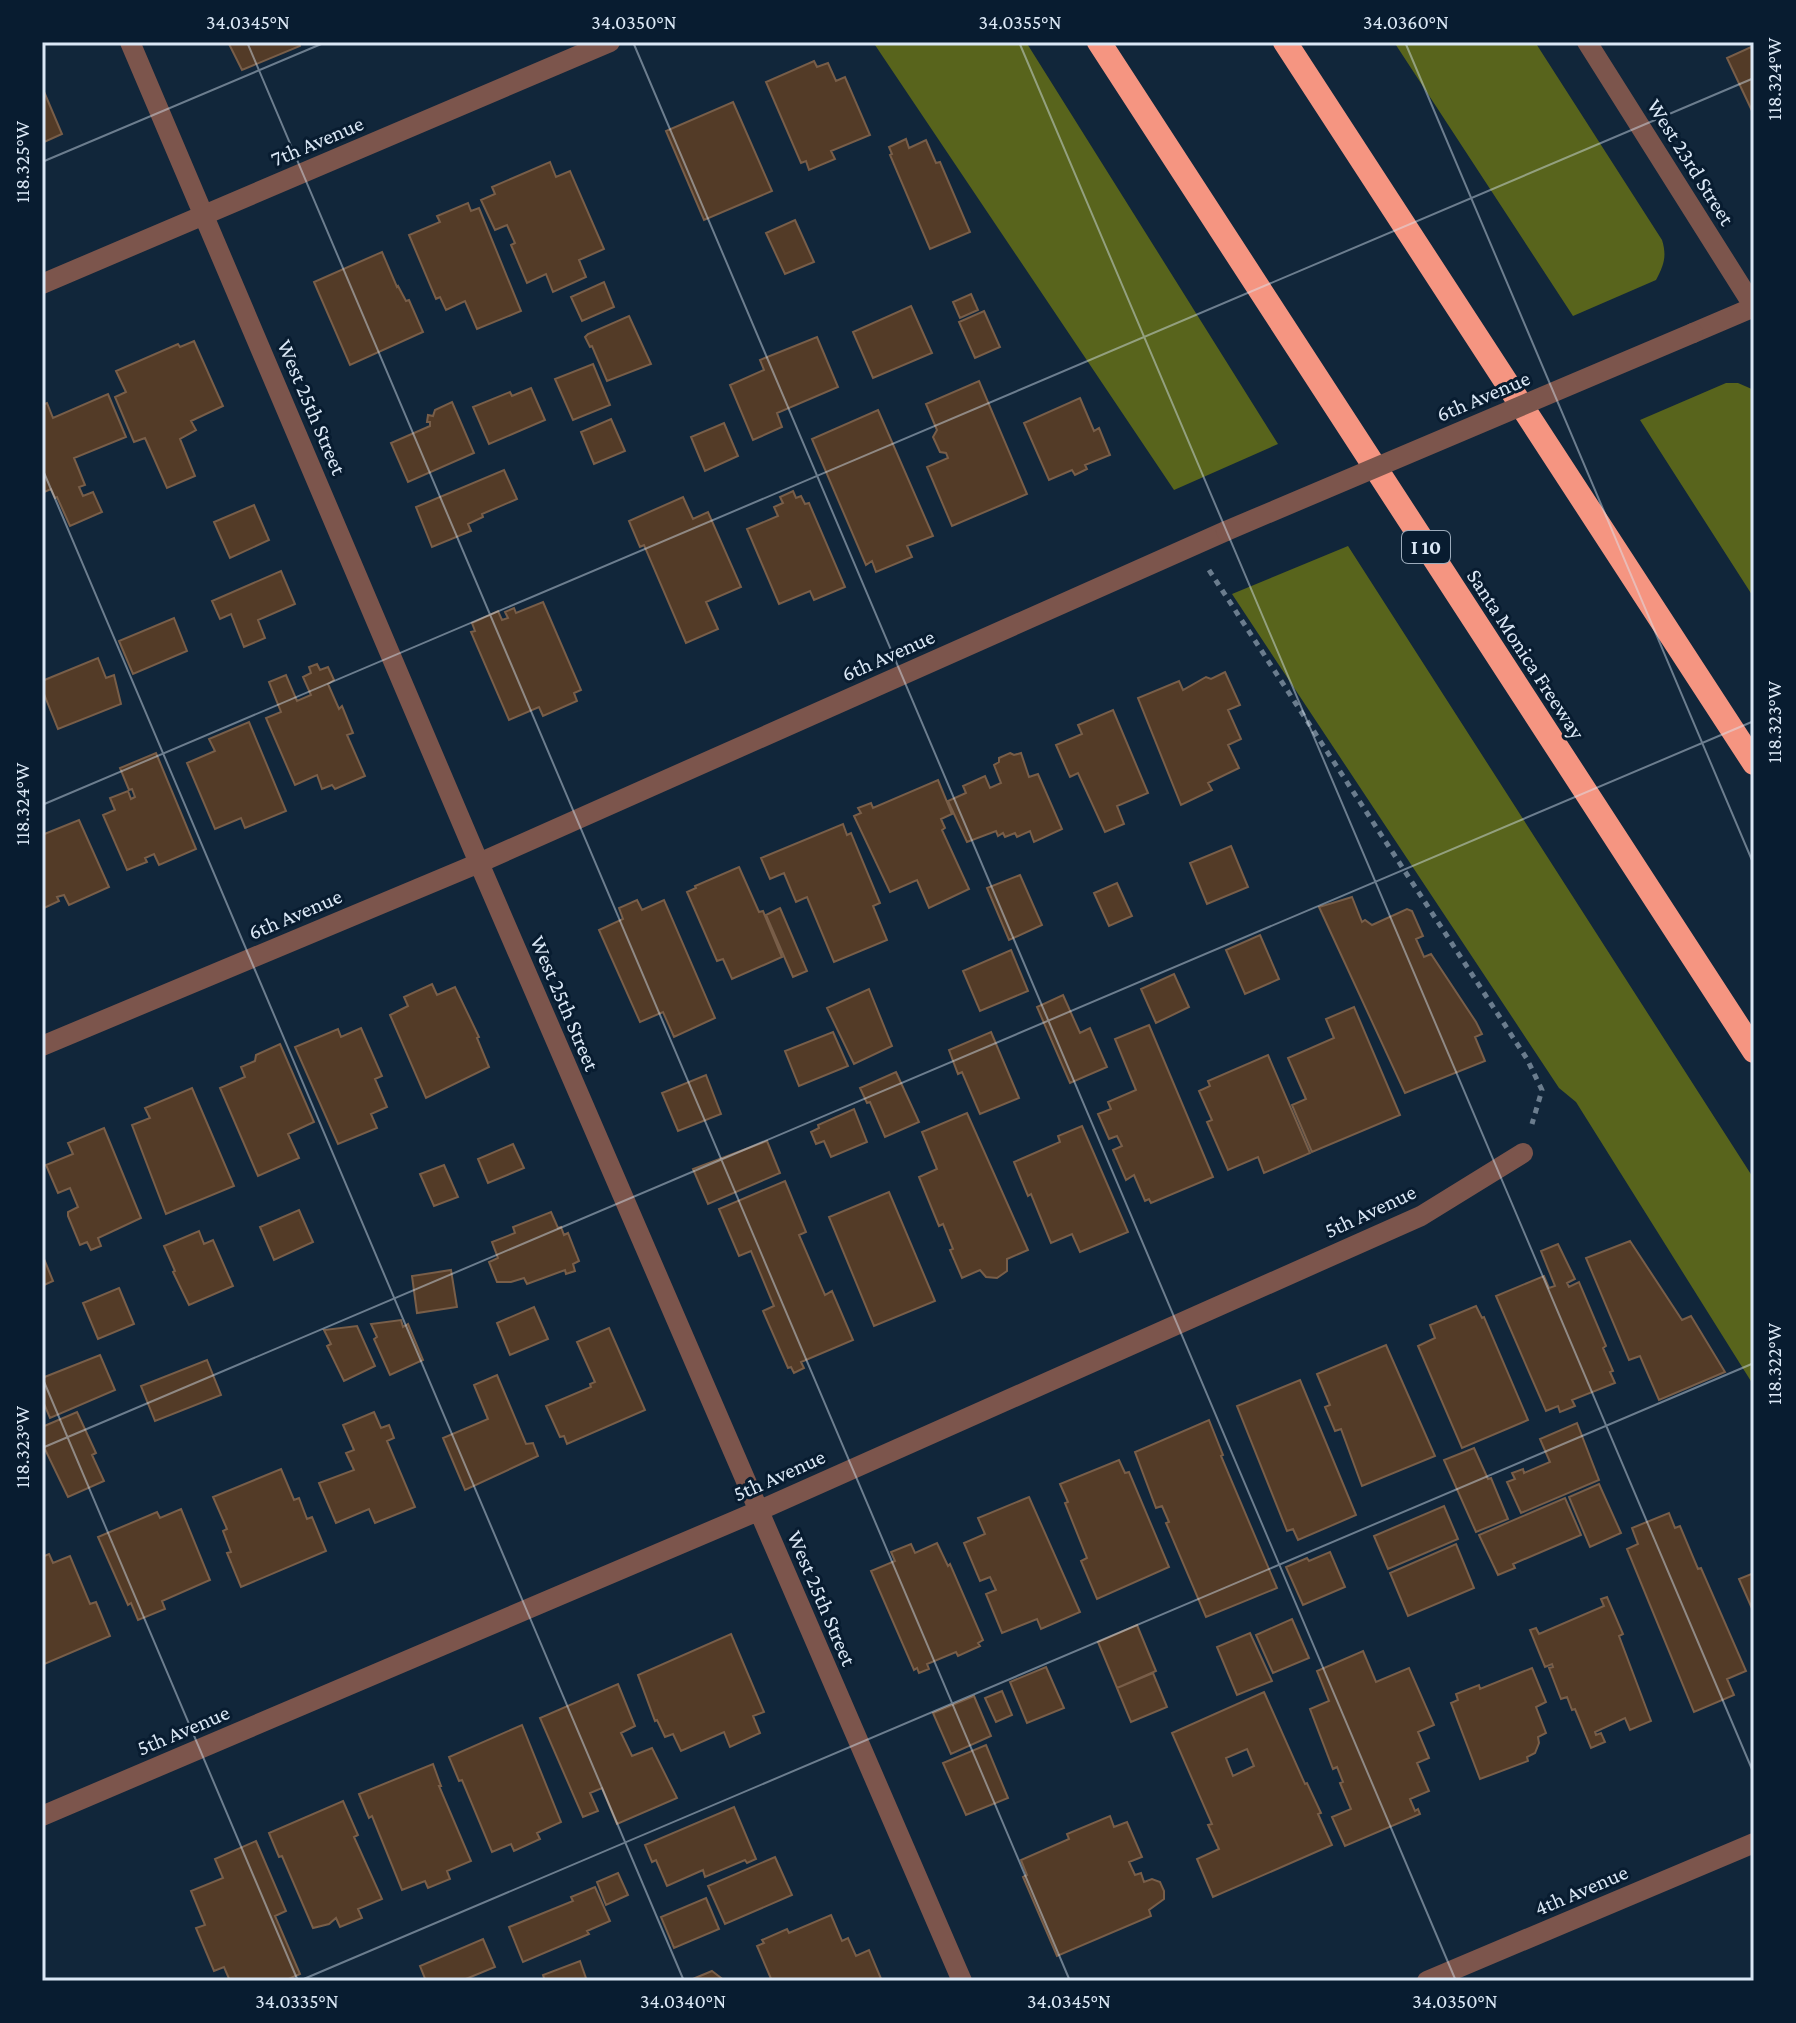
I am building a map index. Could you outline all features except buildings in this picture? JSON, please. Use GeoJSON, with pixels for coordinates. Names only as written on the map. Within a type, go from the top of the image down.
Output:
{"type":"FeatureCollection","features":[{"type":"Feature","properties":{"kind":"highway","name":"Santa Monica Freeway"},"geometry":{"type":"LineString","coordinates":[[1099,42],[1754,1051]]}},
{"type":"Feature","properties":{"kind":"highway"},"geometry":{"type":"LineString","coordinates":[[1285,42],[1754,763]]}},
{"type":"Feature","properties":{"kind":"street","name":"West 25th Street"},"geometry":{"type":"LineString","coordinates":[[130,42],[479,863],[962,1981]]}},
{"type":"Feature","properties":{"kind":"street","name":"7th Avenue"},"geometry":{"type":"LineString","coordinates":[[42,284],[610,42]]}},
{"type":"Feature","properties":{"kind":"street","name":"West 23rd Street"},"geometry":{"type":"LineString","coordinates":[[1587,42],[1754,307]]}},
{"type":"Feature","properties":{"kind":"street","name":"6th Avenue"},"geometry":{"type":"LineString","coordinates":[[42,1046],[479,863],[1226,531],[1754,307]]}},
{"type":"Feature","properties":{"kind":"street","name":"5th Avenue"},"geometry":{"type":"LineString","coordinates":[[42,1816],[758,1511],[1421,1216],[1523,1153]]}},
{"type":"Feature","properties":{"kind":"street","name":"4th Avenue"},"geometry":{"type":"LineString","coordinates":[[1427,1981],[1754,1843]]}},
{"type":"Feature","properties":{"kind":"path"},"geometry":{"type":"LineString","coordinates":[[1193,546],[1527,1059],[1542,1090],[1523,1153]]}},
{"type":"Feature","properties":{"kind":"green space"},"geometry":{"type":"Polygon","coordinates":[[[873,42],[1026,42],[1278,444],[1174,490],[873,42]]]}},
{"type":"Feature","properties":{"kind":"green space"},"geometry":{"type":"Polygon","coordinates":[[[1394,42],[1535,42],[1662,240],[1664,260],[1656,280],[1573,316],[1394,42]]]}},
{"type":"Feature","properties":{"kind":"green space"},"geometry":{"type":"Polygon","coordinates":[[[1726,383],[1738,383],[1754,390],[1754,598],[1640,420],[1726,383]]]}},
{"type":"Feature","properties":{"kind":"green space"},"geometry":{"type":"Polygon","coordinates":[[[1348,546],[1754,1179],[1754,1386],[1576,1102],[1559,1088],[1232,594],[1348,546]]]}}]}
